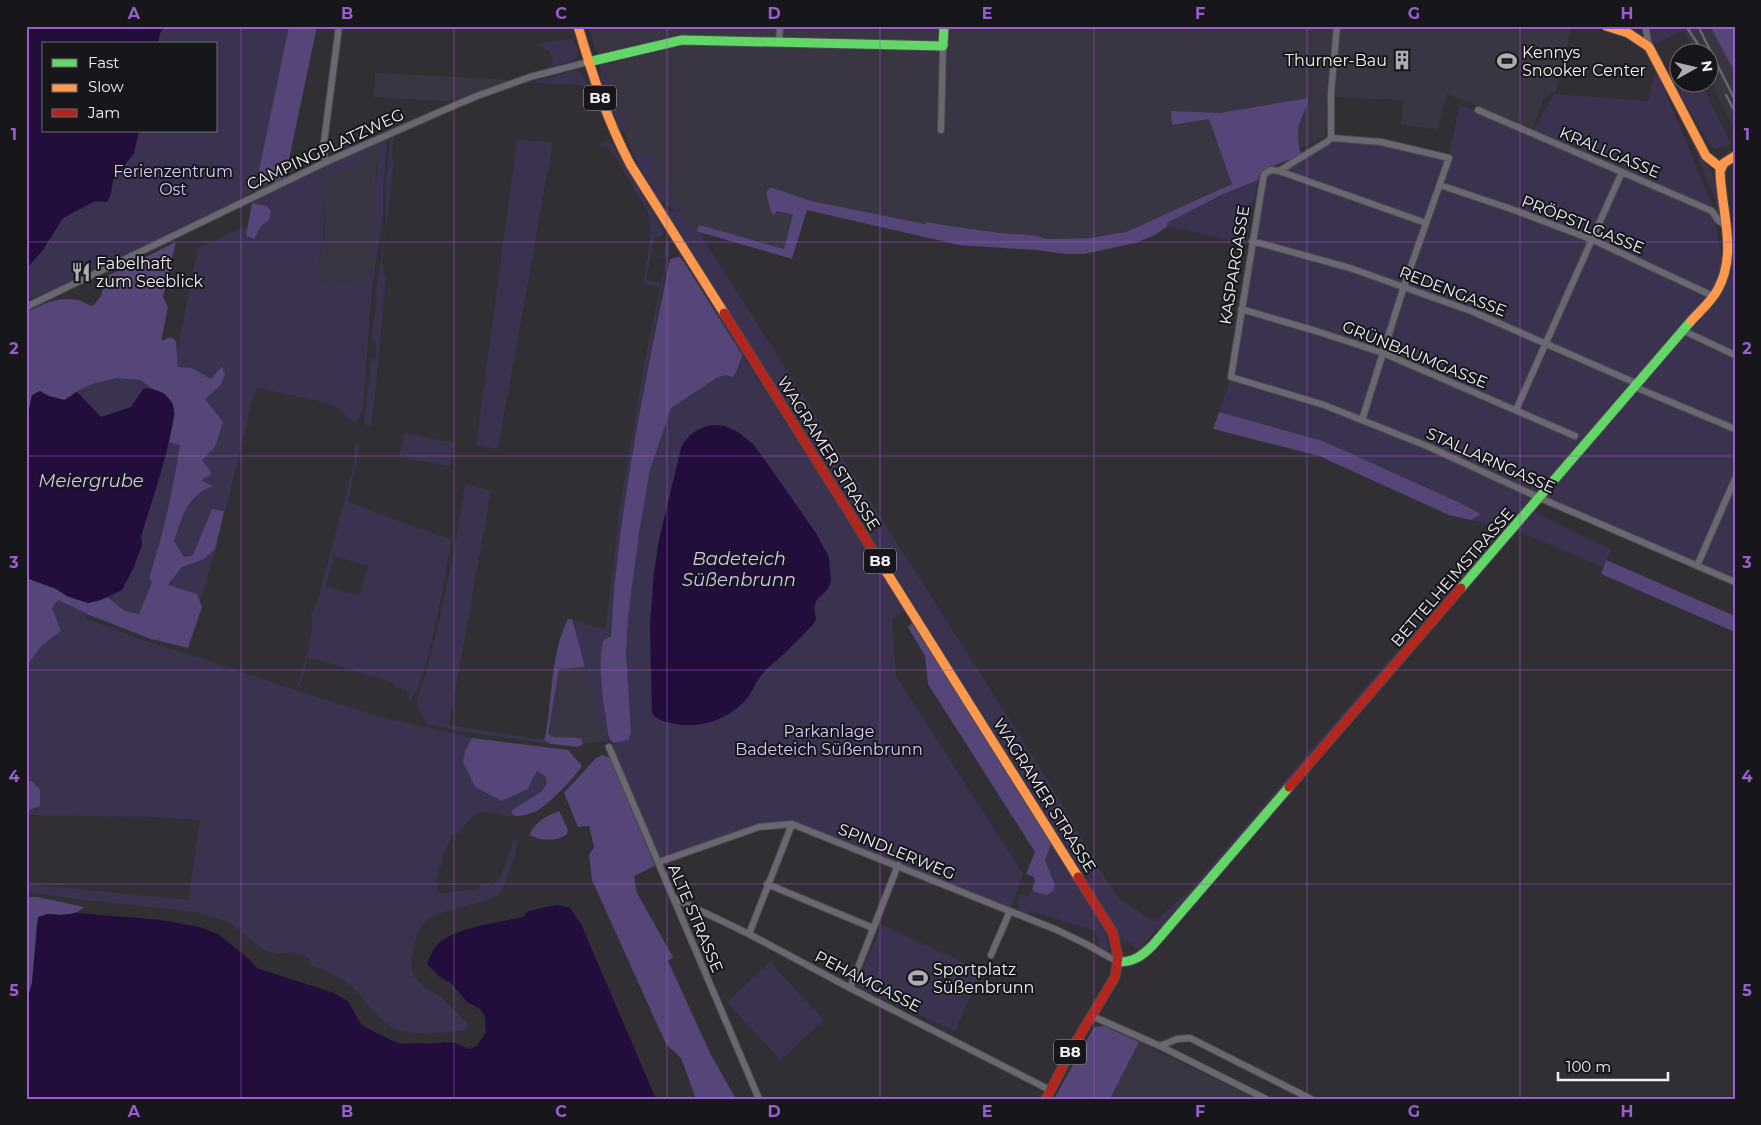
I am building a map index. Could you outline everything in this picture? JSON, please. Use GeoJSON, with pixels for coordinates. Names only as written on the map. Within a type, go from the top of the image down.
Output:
{"type":"FeatureCollection","features":[{"type":"Feature","properties":{"kind":"street"},"geometry":{"type":"LineString","coordinates":[[326,162],[323,150],[339,26]]}},
{"type":"Feature","properties":{"kind":"street","name":"WAGRAMER STRASSE"},"geometry":{"type":"LineString","coordinates":[[578,26],[588,62],[610,125],[630,164],[1099,908],[1115,937],[1118,962]]}},
{"type":"Feature","properties":{"kind":"street"},"geometry":{"type":"LineString","coordinates":[[779,42],[780,26]]}},
{"type":"Feature","properties":{"kind":"street"},"geometry":{"type":"LineString","coordinates":[[941,130],[944,26]]}},
{"type":"Feature","properties":{"kind":"street"},"geometry":{"type":"LineString","coordinates":[[1331,138],[1331,93],[1337,26]]}},
{"type":"Feature","properties":{"kind":"street"},"geometry":{"type":"LineString","coordinates":[[1606,26],[1628,33],[1649,46]]}},
{"type":"Feature","properties":{"kind":"street"},"geometry":{"type":"LineString","coordinates":[[1646,30],[1649,46],[1711,162],[1721,168],[1725,162],[1735,156]]}},
{"type":"Feature","properties":{"kind":"street"},"geometry":{"type":"LineString","coordinates":[[588,62],[682,40],[943,46]]}},
{"type":"Feature","properties":{"kind":"street","name":"CAMPINGPLATZWEG"},"geometry":{"type":"LineString","coordinates":[[26,307],[326,162],[477,96],[530,77],[588,62]]}},
{"type":"Feature","properties":{"kind":"street","name":"KRALLGASSE"},"geometry":{"type":"LineString","coordinates":[[1478,110],[1712,211],[1726,226]]}},
{"type":"Feature","properties":{"kind":"street"},"geometry":{"type":"LineString","coordinates":[[1279,171],[1331,138],[1382,142],[1449,158],[1404,286],[1362,420]]}},
{"type":"Feature","properties":{"kind":"street","name":"BETTELHEIMSTRASSE"},"geometry":{"type":"LineString","coordinates":[[1118,962],[1132,963],[1153,945],[1713,296],[1722,282],[1727,264],[1728,245],[1720,177],[1721,168]]}},
{"type":"Feature","properties":{"kind":"street","name":"KASPARGASSE"},"geometry":{"type":"LineString","coordinates":[[1231,378],[1262,176],[1271,170],[1279,171]]}},
{"type":"Feature","properties":{"kind":"street"},"geometry":{"type":"LineString","coordinates":[[1279,171],[1426,223]]}},
{"type":"Feature","properties":{"kind":"street"},"geometry":{"type":"LineString","coordinates":[[1516,410],[1622,172]]}},
{"type":"Feature","properties":{"kind":"street","name":"PRÖPSTLGASSE"},"geometry":{"type":"LineString","coordinates":[[1440,185],[1517,211],[1593,240],[1713,296]]}},
{"type":"Feature","properties":{"kind":"street","name":"REDENGASSE"},"geometry":{"type":"LineString","coordinates":[[1252,241],[1350,268],[1471,311],[1547,343],[1637,386],[1735,429]]}},
{"type":"Feature","properties":{"kind":"street","name":"GRÜNBAUMGASSE"},"geometry":{"type":"LineString","coordinates":[[1241,309],[1383,353],[1575,436]]}},
{"type":"Feature","properties":{"kind":"street"},"geometry":{"type":"LineString","coordinates":[[1684,331],[1735,355]]}},
{"type":"Feature","properties":{"kind":"street","name":"STALLARNGASSE"},"geometry":{"type":"LineString","coordinates":[[1231,378],[1324,405],[1427,446],[1540,498],[1735,582]]}},
{"type":"Feature","properties":{"kind":"street"},"geometry":{"type":"LineString","coordinates":[[1698,566],[1735,479]]}},
{"type":"Feature","properties":{"kind":"street","name":"ALTE STRASSE"},"geometry":{"type":"LineString","coordinates":[[609,747],[759,1099]]}},
{"type":"Feature","properties":{"kind":"street"},"geometry":{"type":"LineString","coordinates":[[749,934],[792,824]]}},
{"type":"Feature","properties":{"kind":"street","name":"SPINDLERWEG"},"geometry":{"type":"LineString","coordinates":[[659,862],[759,827],[792,824],[1057,930],[1118,962]]}},
{"type":"Feature","properties":{"kind":"street"},"geometry":{"type":"LineString","coordinates":[[850,988],[898,865]]}},
{"type":"Feature","properties":{"kind":"street"},"geometry":{"type":"LineString","coordinates":[[767,884],[873,928]]}},
{"type":"Feature","properties":{"kind":"street","name":"PEHAMGASSE"},"geometry":{"type":"LineString","coordinates":[[674,898],[749,934],[1050,1090]]}},
{"type":"Feature","properties":{"kind":"street"},"geometry":{"type":"LineString","coordinates":[[992,955],[1010,911]]}},
{"type":"Feature","properties":{"kind":"street","name":"B8"},"geometry":{"type":"LineString","coordinates":[[1046,1099],[1113,980],[1118,962]]}},
{"type":"Feature","properties":{"kind":"street"},"geometry":{"type":"LineString","coordinates":[[1092,1016],[1160,1046],[1266,1099]]}},
{"type":"Feature","properties":{"kind":"street"},"geometry":{"type":"LineString","coordinates":[[1160,1046],[1177,1039],[1190,1038],[1311,1099]]}},
{"type":"Feature","properties":{"kind":"shaded area"},"geometry":{"type":"Polygon","coordinates":[[[289,26],[317,26],[285,179],[276,183],[257,180],[289,26]]]}},
{"type":"Feature","properties":{"kind":"shaded area"},"geometry":{"type":"Polygon","coordinates":[[[589,26],[1572,26],[1556,91],[1543,99],[1533,128],[1447,94],[1437,130],[1401,124],[1403,100],[1328,97],[1325,137],[1231,180],[1233,187],[1126,232],[1090,238],[1046,239],[1039,236],[959,228],[926,222],[925,224],[810,201],[770,188],[775,216],[777,211],[793,215],[784,249],[700,225],[696,231],[691,229],[651,166],[647,153],[634,156],[603,78],[589,26]]]}},
{"type":"Feature","properties":{"kind":"shaded area"},"geometry":{"type":"Polygon","coordinates":[[[1681,26],[1710,26],[1735,72],[1735,131],[1716,92],[1718,92],[1718,42],[1690,42],[1681,26]]]}},
{"type":"Feature","properties":{"kind":"shaded area"},"geometry":{"type":"Polygon","coordinates":[[[1710,26],[1735,26],[1735,72],[1733,69],[1710,26]]]}},
{"type":"Feature","properties":{"kind":"shaded area"},"geometry":{"type":"Polygon","coordinates":[[[375,73],[519,81],[465,101],[460,99],[453,101],[419,100],[374,97],[375,73]]]}},
{"type":"Feature","properties":{"kind":"shaded area"},"geometry":{"type":"Polygon","coordinates":[[[1308,98],[1298,130],[1301,155],[1263,170],[1258,180],[1221,195],[1167,223],[1168,226],[1155,235],[1135,243],[1084,254],[959,245],[807,210],[792,259],[696,231],[700,225],[784,249],[793,215],[777,211],[774,216],[771,212],[766,193],[770,187],[811,201],[925,224],[926,222],[990,232],[1033,235],[1046,239],[1090,238],[1126,232],[1232,184],[1209,119],[1172,125],[1171,111],[1220,113],[1308,98]]]}},
{"type":"Feature","properties":{"kind":"shaded area"},"geometry":{"type":"Polygon","coordinates":[[[382,141],[378,148],[379,159],[376,168],[373,263],[371,269],[360,281],[323,283],[318,278],[317,273],[324,240],[325,220],[320,176],[360,160],[371,145],[382,141]]]}},
{"type":"Feature","properties":{"kind":"shaded area"},"geometry":{"type":"Polygon","coordinates":[[[252,203],[267,206],[271,211],[269,220],[262,225],[254,239],[246,236],[252,203]]]}},
{"type":"Feature","properties":{"kind":"shaded area"},"geometry":{"type":"Polygon","coordinates":[[[176,242],[163,297],[168,307],[161,341],[171,337],[176,341],[178,367],[192,368],[211,379],[222,366],[225,375],[220,386],[205,399],[223,422],[215,447],[202,460],[212,474],[201,480],[213,486],[204,490],[191,501],[183,515],[174,541],[184,557],[193,555],[212,509],[224,511],[215,549],[204,559],[182,567],[168,585],[197,594],[202,607],[188,648],[151,639],[89,615],[58,600],[52,608],[61,631],[41,646],[26,667],[26,577],[57,589],[67,596],[88,603],[107,597],[125,611],[139,614],[152,582],[149,578],[167,512],[180,445],[168,442],[175,413],[164,393],[153,389],[140,380],[117,378],[92,384],[74,393],[69,399],[64,400],[49,396],[26,423],[26,312],[64,299],[78,300],[93,306],[101,296],[105,277],[176,242]]]}},
{"type":"Feature","properties":{"kind":"shaded area"},"geometry":{"type":"Polygon","coordinates":[[[679,257],[743,356],[736,373],[732,377],[725,375],[718,377],[671,408],[650,470],[639,533],[628,618],[626,652],[631,733],[628,740],[614,743],[610,740],[608,733],[602,687],[601,652],[603,641],[611,636],[614,586],[620,537],[649,363],[670,259],[679,257]]]}},
{"type":"Feature","properties":{"kind":"shaded area"},"geometry":{"type":"Polygon","coordinates":[[[1219,412],[1323,441],[1481,514],[1471,520],[1449,515],[1319,456],[1213,429],[1219,412]]]}},
{"type":"Feature","properties":{"kind":"shaded area"},"geometry":{"type":"Polygon","coordinates":[[[1606,560],[1735,616],[1735,632],[1601,574],[1606,560]]]}},
{"type":"Feature","properties":{"kind":"shaded area"},"geometry":{"type":"Polygon","coordinates":[[[568,619],[572,619],[585,667],[559,669],[548,734],[554,737],[581,738],[583,744],[578,747],[551,744],[544,740],[555,660],[560,639],[568,619]]]}},
{"type":"Feature","properties":{"kind":"shaded area"},"geometry":{"type":"Polygon","coordinates":[[[913,622],[1052,842],[1045,860],[1055,885],[1053,891],[1047,895],[1035,892],[1032,889],[1035,882],[1034,877],[1026,874],[1035,852],[928,684],[925,656],[908,627],[913,622]]]}},
{"type":"Feature","properties":{"kind":"shaded area"},"geometry":{"type":"Polygon","coordinates":[[[585,667],[604,741],[583,744],[580,738],[554,737],[548,734],[559,669],[585,667]]]}},
{"type":"Feature","properties":{"kind":"shaded area"},"geometry":{"type":"Polygon","coordinates":[[[472,738],[568,750],[582,766],[561,790],[537,811],[514,816],[511,811],[542,791],[547,783],[545,776],[537,771],[528,789],[502,801],[475,787],[463,762],[465,751],[472,738]]]}},
{"type":"Feature","properties":{"kind":"shaded area"},"geometry":{"type":"Polygon","coordinates":[[[602,755],[610,758],[655,866],[634,876],[637,893],[673,957],[668,961],[711,1055],[736,1099],[696,1099],[681,1058],[666,1044],[592,880],[589,855],[594,847],[589,826],[578,827],[564,793],[596,758],[602,755]]]}},
{"type":"Feature","properties":{"kind":"shaded area"},"geometry":{"type":"Polygon","coordinates":[[[32,781],[40,790],[40,806],[26,811],[26,782],[32,781]]]}},
{"type":"Feature","properties":{"kind":"shaded area"},"geometry":{"type":"Polygon","coordinates":[[[559,811],[568,830],[567,834],[563,837],[548,840],[529,835],[534,826],[541,820],[559,811]]]}},
{"type":"Feature","properties":{"kind":"shaded area"},"geometry":{"type":"Polygon","coordinates":[[[26,897],[37,897],[84,907],[71,914],[47,914],[37,924],[32,983],[26,1007],[26,897]]]}},
{"type":"Feature","properties":{"kind":"shaded area"},"geometry":{"type":"Polygon","coordinates":[[[1104,1026],[1139,1042],[1110,1099],[1054,1099],[1094,1027],[1104,1026]]]}},
{"type":"Feature","properties":{"kind":"shaded area"},"geometry":{"type":"Polygon","coordinates":[[[1139,1042],[1257,1099],[1110,1099],[1139,1042]]]}},
{"type":"Feature","properties":{"kind":"green space","name":"Ferienzentrum Ost"},"geometry":{"type":"Polygon","coordinates":[[[165,26],[289,26],[257,180],[276,183],[254,194],[255,190],[205,218],[26,302],[26,269],[43,250],[63,218],[111,193],[113,180],[134,153],[139,132],[218,132],[218,42],[158,42],[160,32],[165,26]]]}},
{"type":"Feature","properties":{"kind":"green space"},"geometry":{"type":"Polygon","coordinates":[[[1649,26],[1681,26],[1683,31],[1656,44],[1652,42],[1649,26]]]}},
{"type":"Feature","properties":{"kind":"green space"},"geometry":{"type":"Polygon","coordinates":[[[573,39],[578,51],[576,59],[536,73],[552,65],[552,56],[548,50],[533,45],[573,39]]]}},
{"type":"Feature","properties":{"kind":"green space"},"geometry":{"type":"Polygon","coordinates":[[[615,63],[609,73],[608,80],[628,129],[625,131],[620,129],[600,76],[603,67],[615,63]]]}},
{"type":"Feature","properties":{"kind":"green space"},"geometry":{"type":"Polygon","coordinates":[[[1656,69],[1712,205],[1721,255],[1735,261],[1735,582],[1547,504],[1539,505],[1534,512],[1612,550],[1602,567],[1513,529],[1166,924],[1157,929],[1139,950],[1129,942],[1121,941],[1114,923],[1087,881],[1089,861],[1084,870],[1081,870],[664,209],[674,211],[670,206],[658,200],[634,156],[648,152],[655,162],[651,166],[691,229],[701,232],[702,237],[1039,766],[1110,886],[1120,899],[1154,922],[1190,890],[1504,527],[1471,520],[1481,514],[1323,441],[1219,412],[1231,377],[1264,174],[1279,171],[1331,138],[1371,141],[1449,158],[1459,104],[1532,133],[1554,94],[1648,101],[1656,69]]]}},
{"type":"Feature","properties":{"kind":"green space"},"geometry":{"type":"Polygon","coordinates":[[[573,70],[580,71],[584,79],[586,79],[593,100],[593,106],[590,107],[583,85],[536,83],[536,80],[554,77],[573,70]]]}},
{"type":"Feature","properties":{"kind":"green space"},"geometry":{"type":"Polygon","coordinates":[[[1679,92],[1706,93],[1731,144],[1715,149],[1707,141],[1679,92]]]}},
{"type":"Feature","properties":{"kind":"green space"},"geometry":{"type":"Polygon","coordinates":[[[1683,121],[1715,179],[1721,217],[1718,215],[1715,199],[1683,121]]]}},
{"type":"Feature","properties":{"kind":"green space"},"geometry":{"type":"Polygon","coordinates":[[[394,136],[393,168],[382,264],[386,278],[371,426],[364,424],[371,361],[376,357],[376,344],[372,339],[372,333],[386,228],[386,180],[390,142],[394,136]]]}},
{"type":"Feature","properties":{"kind":"green space"},"geometry":{"type":"Polygon","coordinates":[[[385,140],[387,143],[383,215],[372,289],[363,408],[359,418],[354,421],[337,407],[324,402],[257,388],[216,549],[200,602],[197,594],[168,586],[182,567],[204,559],[212,509],[193,555],[184,557],[174,541],[183,516],[196,495],[212,485],[200,480],[202,460],[215,447],[205,399],[220,386],[222,367],[211,379],[192,368],[177,368],[177,351],[198,248],[248,225],[246,236],[259,232],[262,224],[269,220],[267,206],[251,202],[371,145],[372,154],[360,160],[360,166],[320,176],[324,200],[324,221],[317,273],[318,278],[323,283],[360,281],[366,276],[373,263],[374,193],[379,159],[378,148],[380,143],[385,140]]]}},
{"type":"Feature","properties":{"kind":"green space"},"geometry":{"type":"Polygon","coordinates":[[[517,140],[553,142],[498,449],[476,445],[517,140]]]}},
{"type":"Feature","properties":{"kind":"green space"},"geometry":{"type":"Polygon","coordinates":[[[607,141],[612,144],[663,229],[662,236],[654,238],[646,280],[661,283],[666,259],[661,257],[664,255],[666,242],[669,242],[670,246],[628,479],[609,637],[607,638],[601,660],[610,740],[604,741],[572,619],[601,629],[606,626],[621,500],[644,366],[660,287],[643,283],[650,237],[647,210],[610,148],[597,144],[607,141]]]}},
{"type":"Feature","properties":{"kind":"green space"},"geometry":{"type":"Polygon","coordinates":[[[1258,180],[1246,244],[1168,226],[1167,223],[1221,195],[1258,180]]]}},
{"type":"Feature","properties":{"kind":"green space","name":"Parkanlage Badeteich Süßenbrunn"},"geometry":{"type":"Polygon","coordinates":[[[743,356],[905,610],[892,620],[896,676],[1023,874],[1010,911],[792,824],[759,827],[659,862],[609,747],[630,737],[631,733],[626,652],[628,618],[639,533],[650,470],[669,411],[674,405],[718,377],[725,375],[732,377],[743,356]],[[713,425],[694,432],[681,448],[659,540],[654,572],[650,626],[652,713],[662,721],[683,725],[748,697],[762,674],[814,623],[816,619],[816,602],[828,589],[799,510],[754,445],[713,425]]]}},
{"type":"Feature","properties":{"kind":"green space"},"geometry":{"type":"Polygon","coordinates":[[[117,378],[140,380],[153,389],[144,388],[131,407],[101,417],[77,392],[92,384],[117,378]]]}},
{"type":"Feature","properties":{"kind":"green space"},"geometry":{"type":"Polygon","coordinates":[[[405,433],[454,443],[450,466],[399,457],[405,433]]]}},
{"type":"Feature","properties":{"kind":"green space"},"geometry":{"type":"Polygon","coordinates":[[[168,442],[180,444],[167,512],[149,578],[152,582],[139,614],[125,611],[107,597],[122,590],[142,545],[141,536],[160,476],[168,442]]]}},
{"type":"Feature","properties":{"kind":"green space"},"geometry":{"type":"Polygon","coordinates":[[[355,443],[360,446],[348,502],[451,540],[441,599],[429,651],[423,674],[410,701],[406,690],[394,687],[395,683],[308,657],[301,684],[299,687],[297,686],[312,630],[311,614],[317,603],[354,464],[355,443]],[[334,556],[326,586],[359,596],[368,566],[334,556]]]}},
{"type":"Feature","properties":{"kind":"green space"},"geometry":{"type":"Polygon","coordinates":[[[465,484],[491,491],[449,725],[544,740],[551,744],[465,732],[427,724],[418,708],[417,700],[439,622],[456,541],[465,484]]]}},
{"type":"Feature","properties":{"kind":"green space"},"geometry":{"type":"Polygon","coordinates":[[[58,600],[89,615],[85,618],[148,642],[382,717],[472,738],[465,751],[463,762],[475,787],[502,801],[528,789],[537,770],[545,776],[547,783],[542,791],[511,811],[514,816],[490,812],[475,815],[458,834],[453,834],[443,853],[436,878],[439,892],[479,889],[481,883],[493,886],[497,881],[515,839],[517,841],[515,856],[499,895],[437,914],[425,921],[417,934],[411,963],[414,977],[426,988],[440,996],[468,1024],[465,1030],[421,1034],[398,1029],[382,1020],[343,980],[311,965],[310,958],[294,952],[278,954],[264,950],[227,921],[197,912],[68,898],[26,891],[26,884],[188,900],[200,820],[149,817],[26,815],[26,811],[40,806],[32,781],[26,782],[26,667],[41,646],[61,631],[52,608],[58,600]]]}},
{"type":"Feature","properties":{"kind":"green space"},"geometry":{"type":"Polygon","coordinates":[[[1052,842],[1104,929],[1109,951],[1105,952],[1097,947],[1100,938],[1096,936],[1096,931],[1031,911],[1027,914],[1020,912],[1018,904],[1021,894],[1028,897],[1032,889],[1035,892],[1047,866],[1045,860],[1052,842]]]}},
{"type":"Feature","properties":{"kind":"green space","name":"Sportplatz Süßenbrunn"},"geometry":{"type":"Polygon","coordinates":[[[882,925],[982,971],[955,1031],[855,985],[882,925]]]}},
{"type":"Feature","properties":{"kind":"green space"},"geometry":{"type":"Polygon","coordinates":[[[770,962],[824,1020],[780,1060],[727,1002],[770,962]]]}},
{"type":"Feature","properties":{"kind":"water"},"geometry":{"type":"Polygon","coordinates":[[[26,26],[165,27],[160,33],[158,42],[42,42],[42,132],[139,132],[134,153],[113,180],[107,202],[95,201],[63,218],[43,250],[26,269],[26,26]]]}},
{"type":"Feature","properties":{"kind":"water","name":"Meiergrube"},"geometry":{"type":"Polygon","coordinates":[[[144,388],[153,389],[168,397],[173,405],[174,415],[172,430],[156,489],[141,536],[142,545],[133,569],[122,590],[101,600],[88,603],[29,579],[26,577],[26,423],[32,395],[40,391],[49,396],[64,400],[77,392],[101,417],[131,407],[144,388]]]}},
{"type":"Feature","properties":{"kind":"water","name":"Badeteich Süßenbrunn"},"geometry":{"type":"Polygon","coordinates":[[[713,425],[725,426],[738,432],[754,445],[816,533],[829,557],[831,581],[828,589],[816,601],[814,608],[816,619],[814,623],[787,651],[765,670],[748,697],[734,711],[706,723],[696,725],[676,724],[662,721],[652,713],[650,626],[654,572],[659,540],[681,448],[694,432],[713,425]]]}},
{"type":"Feature","properties":{"kind":"water"},"geometry":{"type":"Polygon","coordinates":[[[557,905],[570,908],[581,924],[656,1099],[26,1099],[27,1000],[32,983],[38,917],[47,914],[77,913],[161,920],[200,927],[218,934],[249,959],[257,968],[334,993],[348,1001],[360,1023],[393,1041],[401,1044],[455,1043],[469,1049],[476,1047],[486,1032],[485,1016],[480,1009],[467,1002],[452,984],[440,977],[427,964],[433,951],[438,944],[455,933],[478,926],[523,917],[528,911],[557,905]]]}},
{"type":"Feature","properties":{"kind":"railway"},"geometry":{"type":"LineString","coordinates":[[1686,26],[1696,42]]}},
{"type":"Feature","properties":{"kind":"railway"},"geometry":{"type":"LineString","coordinates":[[1698,26],[1735,100]]}},
{"type":"Feature","properties":{"kind":"railway"},"geometry":{"type":"LineString","coordinates":[[1726,95],[1735,112]]}},
{"type":"Feature","properties":{"kind":"traffic: fast"},"geometry":{"type":"LineString","coordinates":[[588,62],[682,40],[943,46],[944,26]]}},
{"type":"Feature","properties":{"kind":"traffic: fast"},"geometry":{"type":"LineString","coordinates":[[1461,588],[1691,321]]}},
{"type":"Feature","properties":{"kind":"traffic: fast"},"geometry":{"type":"LineString","coordinates":[[1118,962],[1137,958],[1153,945],[1289,787]]}},
{"type":"Feature","properties":{"kind":"traffic: slow"},"geometry":{"type":"LineString","coordinates":[[578,26],[614,131],[630,164],[724,313]]}},
{"type":"Feature","properties":{"kind":"traffic: slow"},"geometry":{"type":"LineString","coordinates":[[1606,26],[1628,33],[1649,47],[1706,156],[1721,168]]}},
{"type":"Feature","properties":{"kind":"traffic: slow"},"geometry":{"type":"LineString","coordinates":[[1691,321],[1713,298],[1724,275],[1728,246],[1720,171],[1724,163],[1735,156]]}},
{"type":"Feature","properties":{"kind":"traffic: slow"},"geometry":{"type":"LineString","coordinates":[[877,557],[1078,877]]}},
{"type":"Feature","properties":{"kind":"traffic: jam"},"geometry":{"type":"LineString","coordinates":[[724,313],[877,557]]}},
{"type":"Feature","properties":{"kind":"traffic: jam"},"geometry":{"type":"LineString","coordinates":[[1289,787],[1461,588]]}},
{"type":"Feature","properties":{"kind":"traffic: jam"},"geometry":{"type":"LineString","coordinates":[[1046,1099],[1074,1045],[1115,977],[1118,957],[1113,933],[1078,877]]}},
{"type":"Feature","properties":{"kind":"place","name":"Thurner-Bau"},"geometry":{"type":"Point","coordinates":[1402,60]}},
{"type":"Feature","properties":{"kind":"place","name":"Kennys Snooker Center"},"geometry":{"type":"Point","coordinates":[1507,61]}},
{"type":"Feature","properties":{"kind":"place","name":"Fabelhaft zum Seeblick"},"geometry":{"type":"Point","coordinates":[81,272]}},
{"type":"Feature","properties":{"kind":"place","name":"Sportplatz Süßenbrunn"},"geometry":{"type":"Point","coordinates":[918,978]}}]}
